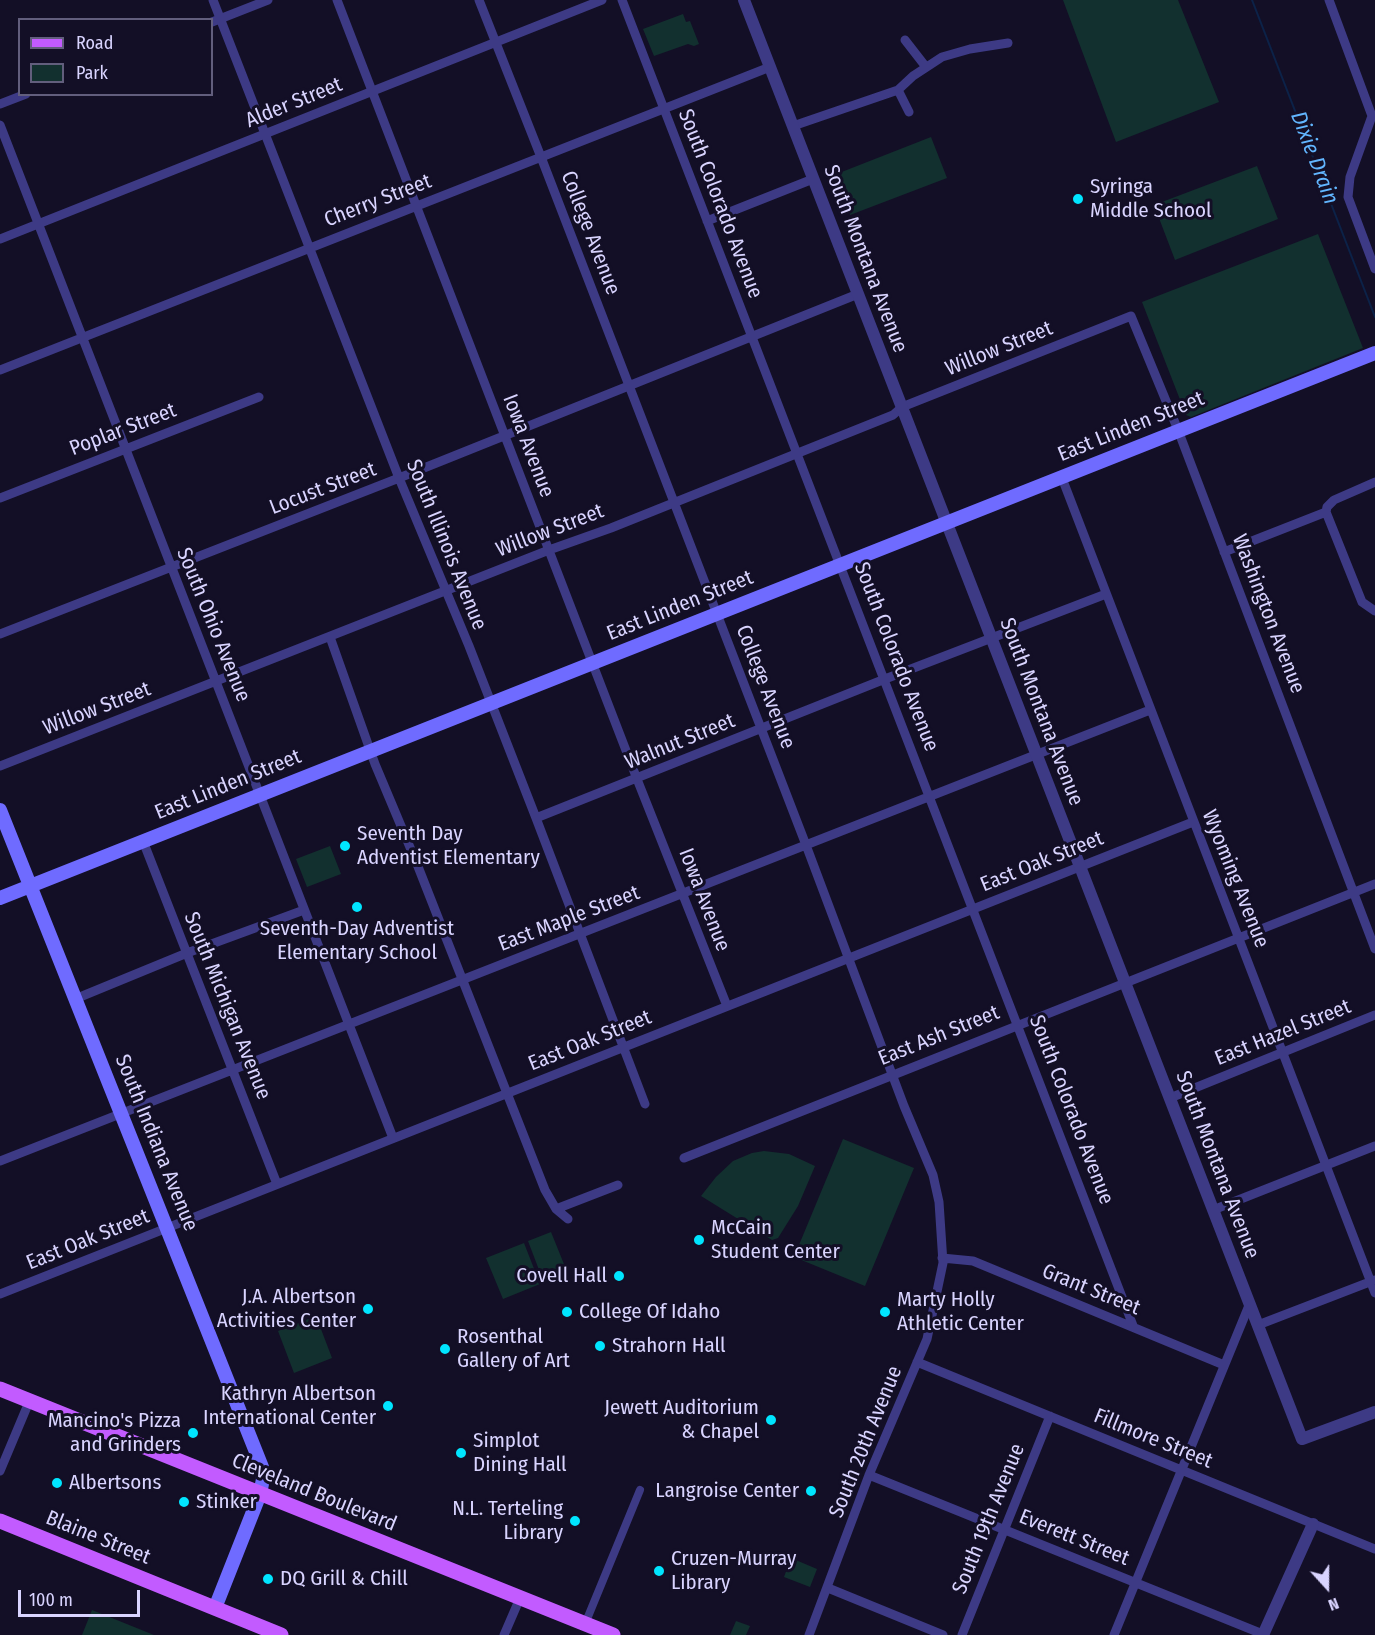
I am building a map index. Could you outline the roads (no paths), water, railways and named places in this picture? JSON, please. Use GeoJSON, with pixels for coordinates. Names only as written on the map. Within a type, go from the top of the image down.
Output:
{"type":"FeatureCollection","features":[{"type":"Feature","properties":{"kind":"main road","name":"East Linden Street"},"geometry":{"type":"LineString","coordinates":[[0,898],[1375,353]]}},
{"type":"Feature","properties":{"kind":"main road","name":"South Indiana Avenue"},"geometry":{"type":"LineString","coordinates":[[0,810],[262,1467],[261,1494]]}},
{"type":"Feature","properties":{"kind":"main road","name":"Cleveland Boulevard"},"geometry":{"type":"LineString","coordinates":[[0,1389],[613,1635]]}},
{"type":"Feature","properties":{"kind":"main road"},"geometry":{"type":"LineString","coordinates":[[215,1608],[261,1494]]}},
{"type":"Feature","properties":{"kind":"main road","name":"Blaine Street"},"geometry":{"type":"LineString","coordinates":[[0,1521],[281,1635]]}},
{"type":"Feature","properties":{"kind":"street","name":"South Illinois Avenue"},"geometry":{"type":"LineString","coordinates":[[213,0],[216,21],[264,133],[399,478],[536,818],[645,1104]]}},
{"type":"Feature","properties":{"kind":"street"},"geometry":{"type":"LineString","coordinates":[[216,21],[268,0]]}},
{"type":"Feature","properties":{"kind":"street","name":"Iowa Avenue"},"geometry":{"type":"LineString","coordinates":[[337,0],[727,1006]]}},
{"type":"Feature","properties":{"kind":"street","name":"College Avenue"},"geometry":{"type":"LineString","coordinates":[[479,0],[762,729],[892,1074],[933,1175],[939,1202],[942,1258]]}},
{"type":"Feature","properties":{"kind":"street","name":"Alder Street"},"geometry":{"type":"LineString","coordinates":[[0,239],[602,0]]}},
{"type":"Feature","properties":{"kind":"street","name":"South Colorado Avenue"},"geometry":{"type":"LineString","coordinates":[[622,0],[1134,1328]]}},
{"type":"Feature","properties":{"kind":"street","name":"South Montana Avenue"},"geometry":{"type":"LineString","coordinates":[[744,0],[1302,1439],[1375,1412]]}},
{"type":"Feature","properties":{"kind":"street"},"geometry":{"type":"LineString","coordinates":[[1329,0],[1373,108],[1350,177],[1348,197],[1375,269]]}},
{"type":"Feature","properties":{"kind":"street"},"geometry":{"type":"LineString","coordinates":[[905,40],[926,67]]}},
{"type":"Feature","properties":{"kind":"street"},"geometry":{"type":"LineString","coordinates":[[793,126],[898,90],[942,57],[1008,43]]}},
{"type":"Feature","properties":{"kind":"street","name":"Cherry Street"},"geometry":{"type":"LineString","coordinates":[[0,370],[770,67]]}},
{"type":"Feature","properties":{"kind":"street"},"geometry":{"type":"LineString","coordinates":[[898,90],[909,112]]}},
{"type":"Feature","properties":{"kind":"street"},"geometry":{"type":"LineString","coordinates":[[0,104],[21,96]]}},
{"type":"Feature","properties":{"kind":"street","name":"South Ohio Avenue"},"geometry":{"type":"LineString","coordinates":[[0,125],[393,1138]]}},
{"type":"Feature","properties":{"kind":"street"},"geometry":{"type":"LineString","coordinates":[[707,221],[813,179]]}},
{"type":"Feature","properties":{"kind":"street","name":"Locust Street"},"geometry":{"type":"LineString","coordinates":[[0,634],[505,436],[858,294]]}},
{"type":"Feature","properties":{"kind":"street","name":"Washington Avenue"},"geometry":{"type":"LineString","coordinates":[[1110,324],[1131,316],[1178,430],[1375,949]]}},
{"type":"Feature","properties":{"kind":"street","name":"Willow Street"},"geometry":{"type":"LineString","coordinates":[[0,766],[549,550],[611,528],[893,415],[902,407],[1110,324]]}},
{"type":"Feature","properties":{"kind":"street","name":"Poplar Street"},"geometry":{"type":"LineString","coordinates":[[0,498],[258,397]]}},
{"type":"Feature","properties":{"kind":"street","name":"Wyoming Avenue"},"geometry":{"type":"LineString","coordinates":[[1062,478],[1326,1165],[1373,1280],[1375,1293]]}},
{"type":"Feature","properties":{"kind":"street"},"geometry":{"type":"LineString","coordinates":[[1224,552],[1327,510],[1334,500],[1375,482]]}},
{"type":"Feature","properties":{"kind":"street"},"geometry":{"type":"LineString","coordinates":[[1327,510],[1362,602],[1375,611]]}},
{"type":"Feature","properties":{"kind":"street","name":"Walnut Street"},"geometry":{"type":"LineString","coordinates":[[536,818],[1106,594]]}},
{"type":"Feature","properties":{"kind":"street"},"geometry":{"type":"LineString","coordinates":[[330,637],[371,751],[550,1201],[568,1219]]}},
{"type":"Feature","properties":{"kind":"street","name":"East Maple Street"},"geometry":{"type":"LineString","coordinates":[[0,1161],[1150,710]]}},
{"type":"Feature","properties":{"kind":"street","name":"East Oak Street"},"geometry":{"type":"LineString","coordinates":[[0,1294],[1193,822]]}},
{"type":"Feature","properties":{"kind":"street","name":"South Michigan Avenue"},"geometry":{"type":"LineString","coordinates":[[143,841],[277,1184]]}},
{"type":"Feature","properties":{"kind":"street","name":"East Ash Street"},"geometry":{"type":"LineString","coordinates":[[684,1158],[1375,884]]}},
{"type":"Feature","properties":{"kind":"street"},"geometry":{"type":"LineString","coordinates":[[75,999],[187,953],[304,910]]}},
{"type":"Feature","properties":{"kind":"street","name":"East Hazel Street"},"geometry":{"type":"LineString","coordinates":[[1170,1098],[1375,1015]]}},
{"type":"Feature","properties":{"kind":"street"},"geometry":{"type":"LineString","coordinates":[[1214,1210],[1375,1146]]}},
{"type":"Feature","properties":{"kind":"street"},"geometry":{"type":"LineString","coordinates":[[556,1209],[618,1185]]}},
{"type":"Feature","properties":{"kind":"street","name":"Grant Street"},"geometry":{"type":"LineString","coordinates":[[942,1258],[973,1261],[1224,1365]]}},
{"type":"Feature","properties":{"kind":"street","name":"South 20th Avenue"},"geometry":{"type":"LineString","coordinates":[[809,1635],[869,1475],[927,1340],[940,1284],[942,1258]]}},
{"type":"Feature","properties":{"kind":"street"},"geometry":{"type":"LineString","coordinates":[[1258,1325],[1373,1280]]}},
{"type":"Feature","properties":{"kind":"street"},"geometry":{"type":"LineString","coordinates":[[1114,1635],[1250,1303]]}},
{"type":"Feature","properties":{"kind":"street","name":"Fillmore Street"},"geometry":{"type":"LineString","coordinates":[[917,1362],[1375,1549]]}},
{"type":"Feature","properties":{"kind":"street"},"geometry":{"type":"LineString","coordinates":[[0,1471],[29,1402]]}},
{"type":"Feature","properties":{"kind":"street","name":"South 19th Avenue"},"geometry":{"type":"LineString","coordinates":[[962,1635],[1050,1416]]}},
{"type":"Feature","properties":{"kind":"street","name":"Everett Street"},"geometry":{"type":"LineString","coordinates":[[869,1475],[1264,1635]]}},
{"type":"Feature","properties":{"kind":"street"},"geometry":{"type":"LineString","coordinates":[[585,1624],[640,1490]]}},
{"type":"Feature","properties":{"kind":"street"},"geometry":{"type":"LineString","coordinates":[[1264,1635],[1313,1524]]}},
{"type":"Feature","properties":{"kind":"street"},"geometry":{"type":"LineString","coordinates":[[828,1588],[943,1635]]}},
{"type":"Feature","properties":{"kind":"street"},"geometry":{"type":"LineString","coordinates":[[504,1635],[520,1598]]}},
{"type":"Feature","properties":{"kind":"waterway","name":"Dixie Drain"},"geometry":{"type":"LineString","coordinates":[[1252,0],[1375,317]]}},
{"type":"Feature","properties":{"kind":"place","name":"Syringa Middle School"},"geometry":{"type":"Point","coordinates":[1078,199]}},
{"type":"Feature","properties":{"kind":"place","name":"Seventh Day Adventist Elementary"},"geometry":{"type":"Point","coordinates":[345,846]}},
{"type":"Feature","properties":{"kind":"place","name":"Seventh-Day Adventist Elementary School"},"geometry":{"type":"Point","coordinates":[357,907]}},
{"type":"Feature","properties":{"kind":"place","name":"McCain Student Center"},"geometry":{"type":"Point","coordinates":[699,1240]}},
{"type":"Feature","properties":{"kind":"place","name":"Covell Hall"},"geometry":{"type":"Point","coordinates":[619,1276]}},
{"type":"Feature","properties":{"kind":"place","name":"J.A. Albertson Activities Center"},"geometry":{"type":"Point","coordinates":[368,1309]}},
{"type":"Feature","properties":{"kind":"place","name":"College Of Idaho"},"geometry":{"type":"Point","coordinates":[567,1312]}},
{"type":"Feature","properties":{"kind":"place","name":"Marty Holly Athletic Center"},"geometry":{"type":"Point","coordinates":[885,1312]}},
{"type":"Feature","properties":{"kind":"place","name":"Strahorn Hall"},"geometry":{"type":"Point","coordinates":[600,1346]}},
{"type":"Feature","properties":{"kind":"place","name":"Rosenthal Gallery of Art"},"geometry":{"type":"Point","coordinates":[445,1349]}},
{"type":"Feature","properties":{"kind":"place","name":"Kathryn Albertson International Center"},"geometry":{"type":"Point","coordinates":[388,1406]}},
{"type":"Feature","properties":{"kind":"place","name":"Jewett Auditorium & Chapel"},"geometry":{"type":"Point","coordinates":[771,1420]}},
{"type":"Feature","properties":{"kind":"place","name":"Mancino's Pizza and Grinders"},"geometry":{"type":"Point","coordinates":[193,1433]}},
{"type":"Feature","properties":{"kind":"place","name":"Simplot Dining Hall"},"geometry":{"type":"Point","coordinates":[461,1453]}},
{"type":"Feature","properties":{"kind":"place","name":"Albertsons"},"geometry":{"type":"Point","coordinates":[57,1483]}},
{"type":"Feature","properties":{"kind":"place","name":"Langroise Center"},"geometry":{"type":"Point","coordinates":[811,1491]}},
{"type":"Feature","properties":{"kind":"place","name":"Stinker"},"geometry":{"type":"Point","coordinates":[184,1502]}},
{"type":"Feature","properties":{"kind":"place","name":"N.L. Terteling Library"},"geometry":{"type":"Point","coordinates":[575,1521]}},
{"type":"Feature","properties":{"kind":"place","name":"Cruzen-Murray Library"},"geometry":{"type":"Point","coordinates":[659,1571]}},
{"type":"Feature","properties":{"kind":"place","name":"DQ Grill & Chill"},"geometry":{"type":"Point","coordinates":[268,1579]}}]}
